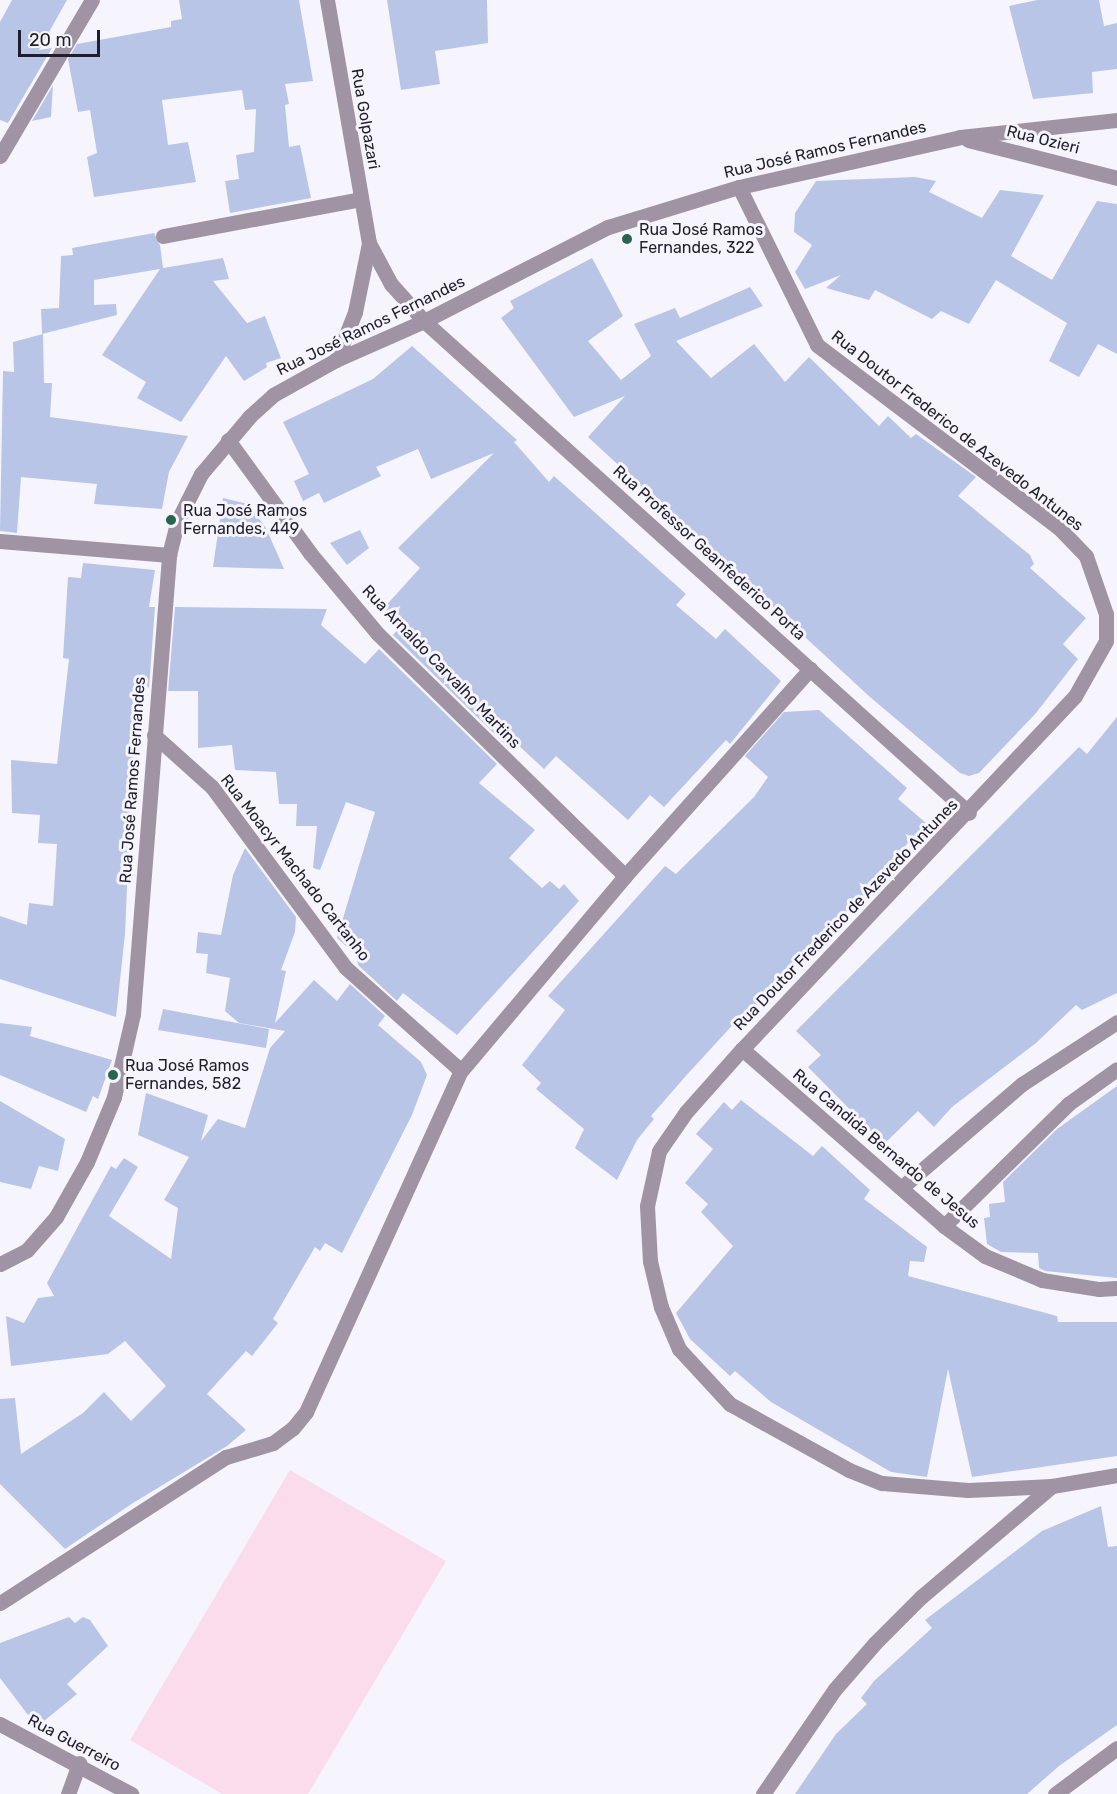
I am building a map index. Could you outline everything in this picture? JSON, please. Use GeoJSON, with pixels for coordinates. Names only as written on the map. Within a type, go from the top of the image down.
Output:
{"type":"FeatureCollection","features":[{"type":"Feature","properties":{"kind":"street"},"geometry":{"type":"LineString","coordinates":[[0,156],[92,0]]}},
{"type":"Feature","properties":{"kind":"street","name":"Rua Golpazari"},"geometry":{"type":"LineString","coordinates":[[327,0],[369,243],[391,284],[424,321]]}},
{"type":"Feature","properties":{"kind":"street","name":"Rua José Ramos Fernandes"},"geometry":{"type":"LineString","coordinates":[[0,1264],[27,1250],[56,1217],[87,1162],[114,1098],[133,1014],[169,555],[187,500],[228,440],[273,395],[336,360],[424,321],[608,227],[739,187],[960,137],[1117,120]]}},
{"type":"Feature","properties":{"kind":"street","name":"Rua Ozieri"},"geometry":{"type":"LineString","coordinates":[[960,137],[1117,178]]}},
{"type":"Feature","properties":{"kind":"street","name":"Rua Doutor Frederico de Azevedo Antunes"},"geometry":{"type":"LineString","coordinates":[[739,187],[817,345],[1060,529],[1086,556],[1098,580],[1106,614],[1106,641],[1098,661],[1075,696],[969,813],[742,1049],[686,1112],[659,1151],[651,1174],[647,1206],[650,1261],[661,1307],[679,1349],[730,1404],[849,1470],[882,1483],[968,1490],[1052,1486],[1117,1475]]}},
{"type":"Feature","properties":{"kind":"street"},"geometry":{"type":"LineString","coordinates":[[164,236],[361,199]]}},
{"type":"Feature","properties":{"kind":"street","name":"Rua Golpazari"},"geometry":{"type":"LineString","coordinates":[[336,360],[356,312],[369,243]]}},
{"type":"Feature","properties":{"kind":"street","name":"Rua Professor Geanfederico Porta"},"geometry":{"type":"LineString","coordinates":[[424,321],[969,813]]}},
{"type":"Feature","properties":{"kind":"street","name":"Rua Arnaldo Carvalho Martins"},"geometry":{"type":"LineString","coordinates":[[228,440],[310,553],[378,634],[624,876]]}},
{"type":"Feature","properties":{"kind":"street"},"geometry":{"type":"LineString","coordinates":[[0,541],[169,555]]}},
{"type":"Feature","properties":{"kind":"street"},"geometry":{"type":"LineString","coordinates":[[0,1604],[226,1457],[273,1443],[293,1428],[306,1412],[461,1071],[624,876],[810,669]]}},
{"type":"Feature","properties":{"kind":"street","name":"Rua Moacyr Machado Cartanho"},"geometry":{"type":"LineString","coordinates":[[154,735],[212,787],[346,968],[461,1071]]}},
{"type":"Feature","properties":{"kind":"street"},"geometry":{"type":"LineString","coordinates":[[901,1188],[1022,1084],[1117,1022]]}},
{"type":"Feature","properties":{"kind":"street","name":"Rua Candida Bernardo de Jesus"},"geometry":{"type":"LineString","coordinates":[[742,1049],[944,1226],[985,1256],[1042,1280],[1099,1289],[1117,1288]]}},
{"type":"Feature","properties":{"kind":"street"},"geometry":{"type":"LineString","coordinates":[[944,1226],[1068,1104],[1117,1069]]}},
{"type":"Feature","properties":{"kind":"street"},"geometry":{"type":"LineString","coordinates":[[763,1794],[835,1689],[875,1643],[921,1597],[1052,1486]]}},
{"type":"Feature","properties":{"kind":"street","name":"Rua Guerreiro"},"geometry":{"type":"LineString","coordinates":[[0,1724],[79,1763],[131,1794]]}},
{"type":"Feature","properties":{"kind":"street"},"geometry":{"type":"LineString","coordinates":[[1055,1794],[1117,1748]]}},
{"type":"Feature","properties":{"kind":"street"},"geometry":{"type":"LineString","coordinates":[[68,1794],[79,1763]]}},
{"type":"Feature","properties":{"kind":"shaded area"},"geometry":{"type":"Polygon","coordinates":[[[290,1470],[446,1561],[308,1794],[222,1794],[130,1740],[290,1470]]]}},
{"type":"Feature","properties":{"kind":"building"},"geometry":{"type":"Polygon","coordinates":[[[12,0],[67,0],[39,50],[52,48],[8,123],[0,120],[0,22],[12,0]]]}},
{"type":"Feature","properties":{"kind":"building"},"geometry":{"type":"Polygon","coordinates":[[[179,0],[299,0],[313,81],[285,84],[289,104],[285,105],[289,147],[300,145],[311,198],[230,213],[225,181],[239,179],[236,155],[254,152],[256,109],[245,110],[242,90],[162,100],[168,145],[188,142],[196,182],[94,197],[87,157],[97,153],[90,110],[78,112],[68,59],[77,44],[171,27],[171,21],[182,19],[179,0]]]}},
{"type":"Feature","properties":{"kind":"building"},"geometry":{"type":"Polygon","coordinates":[[[387,0],[487,0],[488,43],[435,51],[440,84],[401,90],[387,0]]]}},
{"type":"Feature","properties":{"kind":"building"},"geometry":{"type":"Polygon","coordinates":[[[1037,0],[1099,0],[1104,26],[1117,23],[1117,69],[1092,72],[1093,93],[1033,99],[1009,6],[1037,0]]]}},
{"type":"Feature","properties":{"kind":"building"},"geometry":{"type":"Polygon","coordinates":[[[53,85],[51,117],[32,121],[53,85]]]}},
{"type":"Feature","properties":{"kind":"building"},"geometry":{"type":"Polygon","coordinates":[[[915,177],[936,181],[929,192],[982,218],[1000,190],[1044,195],[1011,256],[1052,280],[1097,201],[1117,204],[1117,354],[1098,344],[1079,377],[1049,361],[1067,323],[996,280],[969,324],[941,311],[932,319],[875,290],[869,300],[826,288],[841,275],[805,289],[795,272],[812,245],[794,232],[795,213],[816,181],[915,177]]]}},
{"type":"Feature","properties":{"kind":"building"},"geometry":{"type":"Polygon","coordinates":[[[154,233],[160,245],[163,268],[223,258],[229,279],[213,281],[247,323],[265,316],[281,358],[266,363],[267,367],[244,381],[226,356],[181,422],[137,398],[146,382],[102,355],[160,269],[94,280],[94,305],[116,304],[117,315],[42,334],[41,309],[59,308],[61,256],[73,255],[72,248],[154,233]]]}},
{"type":"Feature","properties":{"kind":"building"},"geometry":{"type":"Polygon","coordinates":[[[592,258],[623,316],[588,341],[621,380],[651,356],[634,324],[675,308],[680,318],[750,287],[763,306],[676,341],[711,378],[754,344],[785,382],[809,357],[879,426],[888,416],[911,438],[916,434],[976,477],[958,496],[1030,555],[1034,564],[1030,568],[1086,618],[1063,644],[1078,659],[1036,713],[979,773],[969,776],[960,773],[870,697],[588,437],[625,396],[574,417],[501,318],[514,308],[510,301],[592,258]]]}},
{"type":"Feature","properties":{"kind":"building"},"geometry":{"type":"Polygon","coordinates":[[[43,334],[44,383],[52,383],[50,417],[188,436],[169,472],[162,509],[94,504],[97,484],[21,477],[17,533],[0,531],[3,371],[14,372],[13,342],[43,334]]]}},
{"type":"Feature","properties":{"kind":"building"},"geometry":{"type":"Polygon","coordinates":[[[412,346],[517,440],[514,442],[549,482],[554,476],[686,594],[676,605],[716,639],[725,629],[781,681],[730,744],[726,740],[664,807],[650,795],[628,820],[556,756],[544,769],[516,743],[510,749],[393,635],[397,630],[381,611],[420,568],[398,548],[494,453],[431,479],[418,449],[376,467],[381,476],[324,503],[319,493],[303,501],[294,481],[309,474],[283,422],[373,379],[412,346]]]}},
{"type":"Feature","properties":{"kind":"building"},"geometry":{"type":"Polygon","coordinates":[[[223,498],[248,504],[266,528],[284,569],[213,567],[223,498]]]}},
{"type":"Feature","properties":{"kind":"building"},"geometry":{"type":"Polygon","coordinates":[[[360,530],[369,548],[347,565],[330,543],[360,530]]]}},
{"type":"Feature","properties":{"kind":"building"},"geometry":{"type":"Polygon","coordinates":[[[83,563],[155,570],[149,607],[155,607],[149,688],[141,679],[132,771],[125,934],[116,1017],[0,979],[0,916],[27,925],[29,903],[53,906],[57,844],[38,843],[40,815],[12,813],[11,760],[57,764],[69,659],[63,658],[68,577],[81,578],[83,563]]]}},
{"type":"Feature","properties":{"kind":"building"},"geometry":{"type":"Polygon","coordinates":[[[175,607],[327,609],[321,625],[365,664],[379,649],[497,764],[479,783],[535,830],[509,858],[542,888],[550,881],[559,889],[564,884],[579,901],[457,1035],[403,993],[397,1001],[358,965],[356,955],[337,938],[375,812],[346,802],[320,870],[313,868],[317,826],[296,826],[297,804],[279,804],[276,772],[235,770],[232,745],[198,748],[198,691],[168,691],[175,607]]]}},
{"type":"Feature","properties":{"kind":"building"},"geometry":{"type":"Polygon","coordinates":[[[819,710],[907,788],[898,799],[926,823],[898,854],[901,856],[811,950],[807,947],[757,1006],[750,1006],[651,1116],[654,1119],[637,1140],[617,1180],[575,1148],[584,1129],[536,1089],[541,1083],[522,1065],[565,1010],[548,996],[665,866],[676,874],[754,797],[768,777],[745,756],[784,712],[819,710]]]}},
{"type":"Feature","properties":{"kind":"building"},"geometry":{"type":"Polygon","coordinates":[[[1117,717],[1117,993],[1082,1010],[1076,1005],[1036,1043],[952,1107],[934,1127],[918,1111],[884,1144],[808,1067],[821,1055],[796,1031],[1079,747],[1087,754],[1117,717]]]}},
{"type":"Feature","properties":{"kind":"building"},"geometry":{"type":"Polygon","coordinates":[[[245,848],[296,917],[295,932],[281,970],[286,971],[275,1023],[314,980],[337,1001],[350,984],[385,1016],[378,1025],[421,1062],[427,1075],[412,1115],[342,1253],[325,1243],[320,1251],[315,1247],[273,1319],[278,1323],[252,1356],[246,1351],[207,1394],[246,1430],[227,1446],[133,1503],[65,1549],[0,1484],[0,1399],[15,1398],[21,1454],[83,1413],[104,1392],[131,1421],[166,1386],[125,1341],[108,1354],[11,1366],[6,1316],[24,1323],[38,1298],[54,1296],[47,1283],[111,1166],[116,1169],[124,1158],[138,1167],[109,1216],[171,1259],[178,1208],[164,1200],[189,1157],[138,1135],[146,1093],[208,1115],[201,1141],[218,1119],[245,1128],[270,1048],[285,1031],[239,1023],[225,1011],[230,978],[206,973],[208,954],[196,953],[198,932],[221,935],[233,875],[245,848]]]}},
{"type":"Feature","properties":{"kind":"building"},"geometry":{"type":"Polygon","coordinates":[[[163,1009],[269,1029],[266,1048],[158,1030],[163,1009]]]}},
{"type":"Feature","properties":{"kind":"building"},"geometry":{"type":"Polygon","coordinates":[[[0,1023],[32,1027],[30,1036],[112,1060],[98,1099],[93,1096],[86,1112],[0,1075],[0,1023]]]}},
{"type":"Feature","properties":{"kind":"building"},"geometry":{"type":"Polygon","coordinates":[[[1117,1086],[1117,1278],[1045,1271],[1039,1268],[1038,1253],[1001,1252],[987,1244],[984,1218],[990,1217],[989,1204],[1005,1202],[1003,1182],[1057,1129],[1117,1086]]]}},
{"type":"Feature","properties":{"kind":"building"},"geometry":{"type":"Polygon","coordinates":[[[741,1100],[813,1156],[822,1146],[870,1190],[864,1199],[927,1247],[924,1262],[910,1261],[908,1276],[1057,1316],[1058,1322],[1117,1322],[1117,1456],[972,1477],[948,1369],[927,1477],[891,1472],[771,1402],[735,1371],[730,1376],[690,1339],[676,1313],[733,1246],[701,1212],[708,1204],[685,1183],[713,1149],[696,1134],[724,1102],[732,1110],[741,1100]]]}},
{"type":"Feature","properties":{"kind":"building"},"geometry":{"type":"Polygon","coordinates":[[[0,1101],[65,1139],[58,1171],[39,1166],[31,1189],[0,1182],[0,1101]]]}},
{"type":"Feature","properties":{"kind":"building"},"geometry":{"type":"Polygon","coordinates":[[[1101,1506],[1108,1547],[1117,1546],[1117,1725],[1059,1766],[1027,1794],[795,1794],[836,1734],[867,1704],[861,1698],[874,1681],[932,1628],[925,1620],[1042,1531],[1101,1506]]]}},
{"type":"Feature","properties":{"kind":"building"},"geometry":{"type":"Polygon","coordinates":[[[69,1617],[75,1623],[83,1617],[90,1620],[108,1646],[67,1684],[77,1694],[44,1721],[34,1711],[28,1715],[0,1678],[0,1643],[69,1617]]]}},
{"type":"Feature","properties":{"kind":"place","name":"Rua José Ramos Fernandes, 322"},"geometry":{"type":"Point","coordinates":[627,239]}},
{"type":"Feature","properties":{"kind":"place","name":"Rua José Ramos Fernandes, 449"},"geometry":{"type":"Point","coordinates":[171,520]}},
{"type":"Feature","properties":{"kind":"place","name":"Rua José Ramos Fernandes, 582"},"geometry":{"type":"Point","coordinates":[113,1075]}}]}
